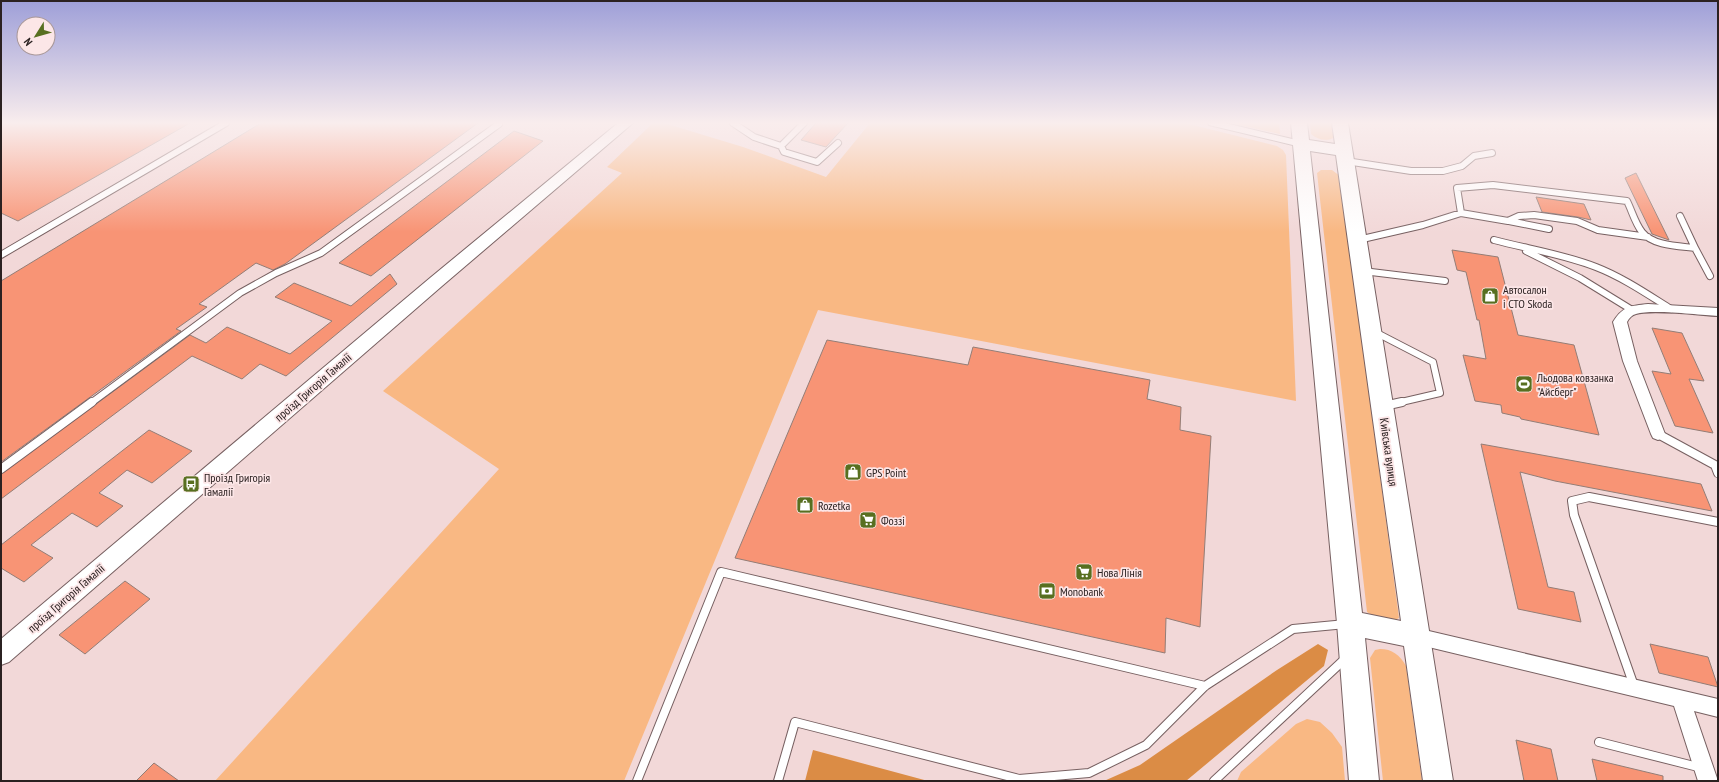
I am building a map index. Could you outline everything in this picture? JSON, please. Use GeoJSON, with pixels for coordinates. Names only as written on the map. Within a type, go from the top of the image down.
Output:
{"type":"FeatureCollection","features":[{"type":"Feature","properties":{"kind":"main road"},"geometry":{"type":"LineString","coordinates":[[1303,159],[1350,623],[1364,781]]}},
{"type":"Feature","properties":{"kind":"main road","name":"Київська вулиця"},"geometry":{"type":"LineString","coordinates":[[1346,159],[1438,781]]}},
{"type":"Feature","properties":{"kind":"main road"},"geometry":{"type":"LineString","coordinates":[[1350,623],[1416,636]]}},
{"type":"Feature","properties":{"kind":"street","name":"проїзд Григорія Гамалії"},"geometry":{"type":"LineString","coordinates":[[1,654],[436,282],[582,159]]}},
{"type":"Feature","properties":{"kind":"street"},"geometry":{"type":"LineString","coordinates":[[1658,434],[1630,361],[1620,322],[1624,315],[1632,310],[1648,308],[1718,312]]}},
{"type":"Feature","properties":{"kind":"street"},"geometry":{"type":"LineString","coordinates":[[1416,636],[1718,708]]}},
{"type":"Feature","properties":{"kind":"street"},"geometry":{"type":"LineString","coordinates":[[1681,700],[1706,775]]}},
{"type":"Feature","properties":{"kind":"lane"},"geometry":{"type":"LineString","coordinates":[[1,254],[163,159]]}},
{"type":"Feature","properties":{"kind":"lane"},"geometry":{"type":"LineString","coordinates":[[1,469],[240,293],[321,253],[451,159]]}},
{"type":"Feature","properties":{"kind":"lane"},"geometry":{"type":"LineString","coordinates":[[809,159],[817,162],[820,159]]}},
{"type":"Feature","properties":{"kind":"lane"},"geometry":{"type":"LineString","coordinates":[[1360,159],[1411,171],[1443,172],[1462,166],[1470,159]]}},
{"type":"Feature","properties":{"kind":"lane"},"geometry":{"type":"LineString","coordinates":[[1461,213],[1458,201],[1458,188],[1492,185],[1560,192],[1627,201],[1643,233],[1648,237]]}},
{"type":"Feature","properties":{"kind":"lane"},"geometry":{"type":"LineString","coordinates":[[1358,240],[1440,221],[1461,213],[1550,229]]}},
{"type":"Feature","properties":{"kind":"lane"},"geometry":{"type":"LineString","coordinates":[[1508,221],[1519,216],[1534,215],[1577,221],[1598,230],[1648,237],[1664,243],[1695,248]]}},
{"type":"Feature","properties":{"kind":"lane"},"geometry":{"type":"LineString","coordinates":[[1680,216],[1710,276]]}},
{"type":"Feature","properties":{"kind":"lane"},"geometry":{"type":"LineString","coordinates":[[1494,240],[1555,254],[1597,268],[1632,285],[1671,310]]}},
{"type":"Feature","properties":{"kind":"lane"},"geometry":{"type":"LineString","coordinates":[[1510,244],[1547,259],[1596,285],[1632,310]]}},
{"type":"Feature","properties":{"kind":"lane"},"geometry":{"type":"LineString","coordinates":[[1362,271],[1445,281]]}},
{"type":"Feature","properties":{"kind":"lane"},"geometry":{"type":"LineString","coordinates":[[1371,330],[1433,362],[1440,393],[1382,406]]}},
{"type":"Feature","properties":{"kind":"lane"},"geometry":{"type":"LineString","coordinates":[[1658,434],[1715,465],[1718,473]]}},
{"type":"Feature","properties":{"kind":"lane"},"geometry":{"type":"LineString","coordinates":[[1634,687],[1574,515],[1572,501],[1590,497],[1718,522]]}},
{"type":"Feature","properties":{"kind":"lane"},"geometry":{"type":"LineString","coordinates":[[637,781],[721,572],[1205,686]]}},
{"type":"Feature","properties":{"kind":"lane"},"geometry":{"type":"LineString","coordinates":[[778,781],[796,722],[1019,779],[1089,773],[1146,745],[1205,686],[1293,629],[1350,623]]}},
{"type":"Feature","properties":{"kind":"lane"},"geometry":{"type":"LineString","coordinates":[[1214,781],[1352,653]]}},
{"type":"Feature","properties":{"kind":"lane"},"geometry":{"type":"LineString","coordinates":[[1599,742],[1706,775]]}},
{"type":"Feature","properties":{"kind":"shaded area"},"geometry":{"type":"Polygon","coordinates":[[[615,159],[778,159],[826,177],[840,159],[1286,159],[1296,401],[818,310],[624,781],[215,781],[499,469],[383,391],[622,173],[607,167],[615,159]]]}},
{"type":"Feature","properties":{"kind":"shaded area"},"geometry":{"type":"Polygon","coordinates":[[[1321,170],[1332,170],[1340,176],[1399,618],[1391,620],[1374,616],[1367,612],[1317,173],[1321,170]]]}},
{"type":"Feature","properties":{"kind":"shaded area"},"geometry":{"type":"Polygon","coordinates":[[[1318,644],[1328,650],[1324,666],[1186,781],[1104,781],[1140,765],[1277,670],[1318,644]]]}},
{"type":"Feature","properties":{"kind":"shaded area"},"geometry":{"type":"Polygon","coordinates":[[[1380,649],[1392,651],[1406,666],[1422,781],[1383,781],[1370,658],[1375,650],[1380,649]]]}},
{"type":"Feature","properties":{"kind":"shaded area"},"geometry":{"type":"Polygon","coordinates":[[[1307,719],[1320,722],[1332,733],[1342,747],[1345,781],[1237,781],[1241,772],[1296,724],[1307,719]]]}},
{"type":"Feature","properties":{"kind":"shaded area"},"geometry":{"type":"Polygon","coordinates":[[[813,750],[928,781],[805,781],[813,750]]]}},
{"type":"Feature","properties":{"kind":"building"},"geometry":{"type":"Polygon","coordinates":[[[1,159],[126,159],[18,221],[1,213],[1,159]]]}},
{"type":"Feature","properties":{"kind":"building"},"geometry":{"type":"Polygon","coordinates":[[[201,159],[428,159],[285,264],[273,270],[256,263],[199,304],[207,307],[176,329],[181,331],[1,462],[1,281],[201,159]]]}},
{"type":"Feature","properties":{"kind":"building"},"geometry":{"type":"Polygon","coordinates":[[[476,159],[519,159],[371,276],[339,263],[476,159]]]}},
{"type":"Feature","properties":{"kind":"building"},"geometry":{"type":"Polygon","coordinates":[[[1636,173],[1669,240],[1652,234],[1625,178],[1636,173]]]}},
{"type":"Feature","properties":{"kind":"building"},"geometry":{"type":"Polygon","coordinates":[[[1536,197],[1584,204],[1591,220],[1542,212],[1536,197]]]}},
{"type":"Feature","properties":{"kind":"building","name":"Льодова ковзанка \"Айсберг\""},"geometry":{"type":"Polygon","coordinates":[[[1452,250],[1498,257],[1518,335],[1574,345],[1599,435],[1521,419],[1520,417],[1502,413],[1501,405],[1475,401],[1463,355],[1486,359],[1479,320],[1477,320],[1466,272],[1457,270],[1452,250]]]}},
{"type":"Feature","properties":{"kind":"building"},"geometry":{"type":"Polygon","coordinates":[[[390,274],[397,284],[286,376],[260,364],[242,379],[192,356],[1,499],[1,474],[190,335],[206,343],[227,327],[290,354],[332,321],[275,297],[294,283],[351,306],[390,274]]]}},
{"type":"Feature","properties":{"kind":"building"},"geometry":{"type":"Polygon","coordinates":[[[1652,328],[1682,333],[1704,381],[1689,379],[1713,433],[1675,426],[1652,371],[1671,374],[1652,328]]]}},
{"type":"Feature","properties":{"kind":"building"},"geometry":{"type":"Polygon","coordinates":[[[827,340],[968,365],[973,347],[1150,380],[1147,399],[1181,407],[1180,430],[1211,436],[1200,627],[1166,618],[1165,653],[735,558],[827,340]]]}},
{"type":"Feature","properties":{"kind":"building"},"geometry":{"type":"Polygon","coordinates":[[[149,430],[192,451],[152,483],[127,470],[99,493],[123,506],[97,527],[72,513],[31,545],[53,558],[24,582],[1,568],[1,545],[149,430]]]}},
{"type":"Feature","properties":{"kind":"building"},"geometry":{"type":"Polygon","coordinates":[[[1481,444],[1701,484],[1712,511],[1555,481],[1520,472],[1548,587],[1574,592],[1581,622],[1518,609],[1481,444]]]}},
{"type":"Feature","properties":{"kind":"building"},"geometry":{"type":"Polygon","coordinates":[[[125,581],[150,599],[85,654],[59,635],[125,581]]]}},
{"type":"Feature","properties":{"kind":"building"},"geometry":{"type":"Polygon","coordinates":[[[1650,644],[1708,657],[1718,687],[1659,673],[1650,644]]]}},
{"type":"Feature","properties":{"kind":"building"},"geometry":{"type":"Polygon","coordinates":[[[1516,740],[1551,749],[1558,781],[1524,781],[1516,740]]]}},
{"type":"Feature","properties":{"kind":"building"},"geometry":{"type":"Polygon","coordinates":[[[1592,759],[1663,776],[1663,781],[1597,781],[1592,759]]]}},
{"type":"Feature","properties":{"kind":"building"},"geometry":{"type":"Polygon","coordinates":[[[154,763],[179,781],[136,781],[154,763]]]}},
{"type":"Feature","properties":{"kind":"place","name":"Автосалон і СТО Skoda"},"geometry":{"type":"Point","coordinates":[1490,296]}},
{"type":"Feature","properties":{"kind":"place","name":"Льодова ковзанка \"Айсберг\""},"geometry":{"type":"Point","coordinates":[1524,384]}},
{"type":"Feature","properties":{"kind":"place","name":"GPS Point"},"geometry":{"type":"Point","coordinates":[853,472]}},
{"type":"Feature","properties":{"kind":"place","name":"Проїзд Григорія Гамалії"},"geometry":{"type":"Point","coordinates":[191,484]}},
{"type":"Feature","properties":{"kind":"place","name":"Rozetka"},"geometry":{"type":"Point","coordinates":[805,505]}},
{"type":"Feature","properties":{"kind":"place","name":"Фоззі"},"geometry":{"type":"Point","coordinates":[868,520]}},
{"type":"Feature","properties":{"kind":"place","name":"Нова Лінія"},"geometry":{"type":"Point","coordinates":[1084,572]}},
{"type":"Feature","properties":{"kind":"place","name":"Monobank"},"geometry":{"type":"Point","coordinates":[1047,591]}}]}
